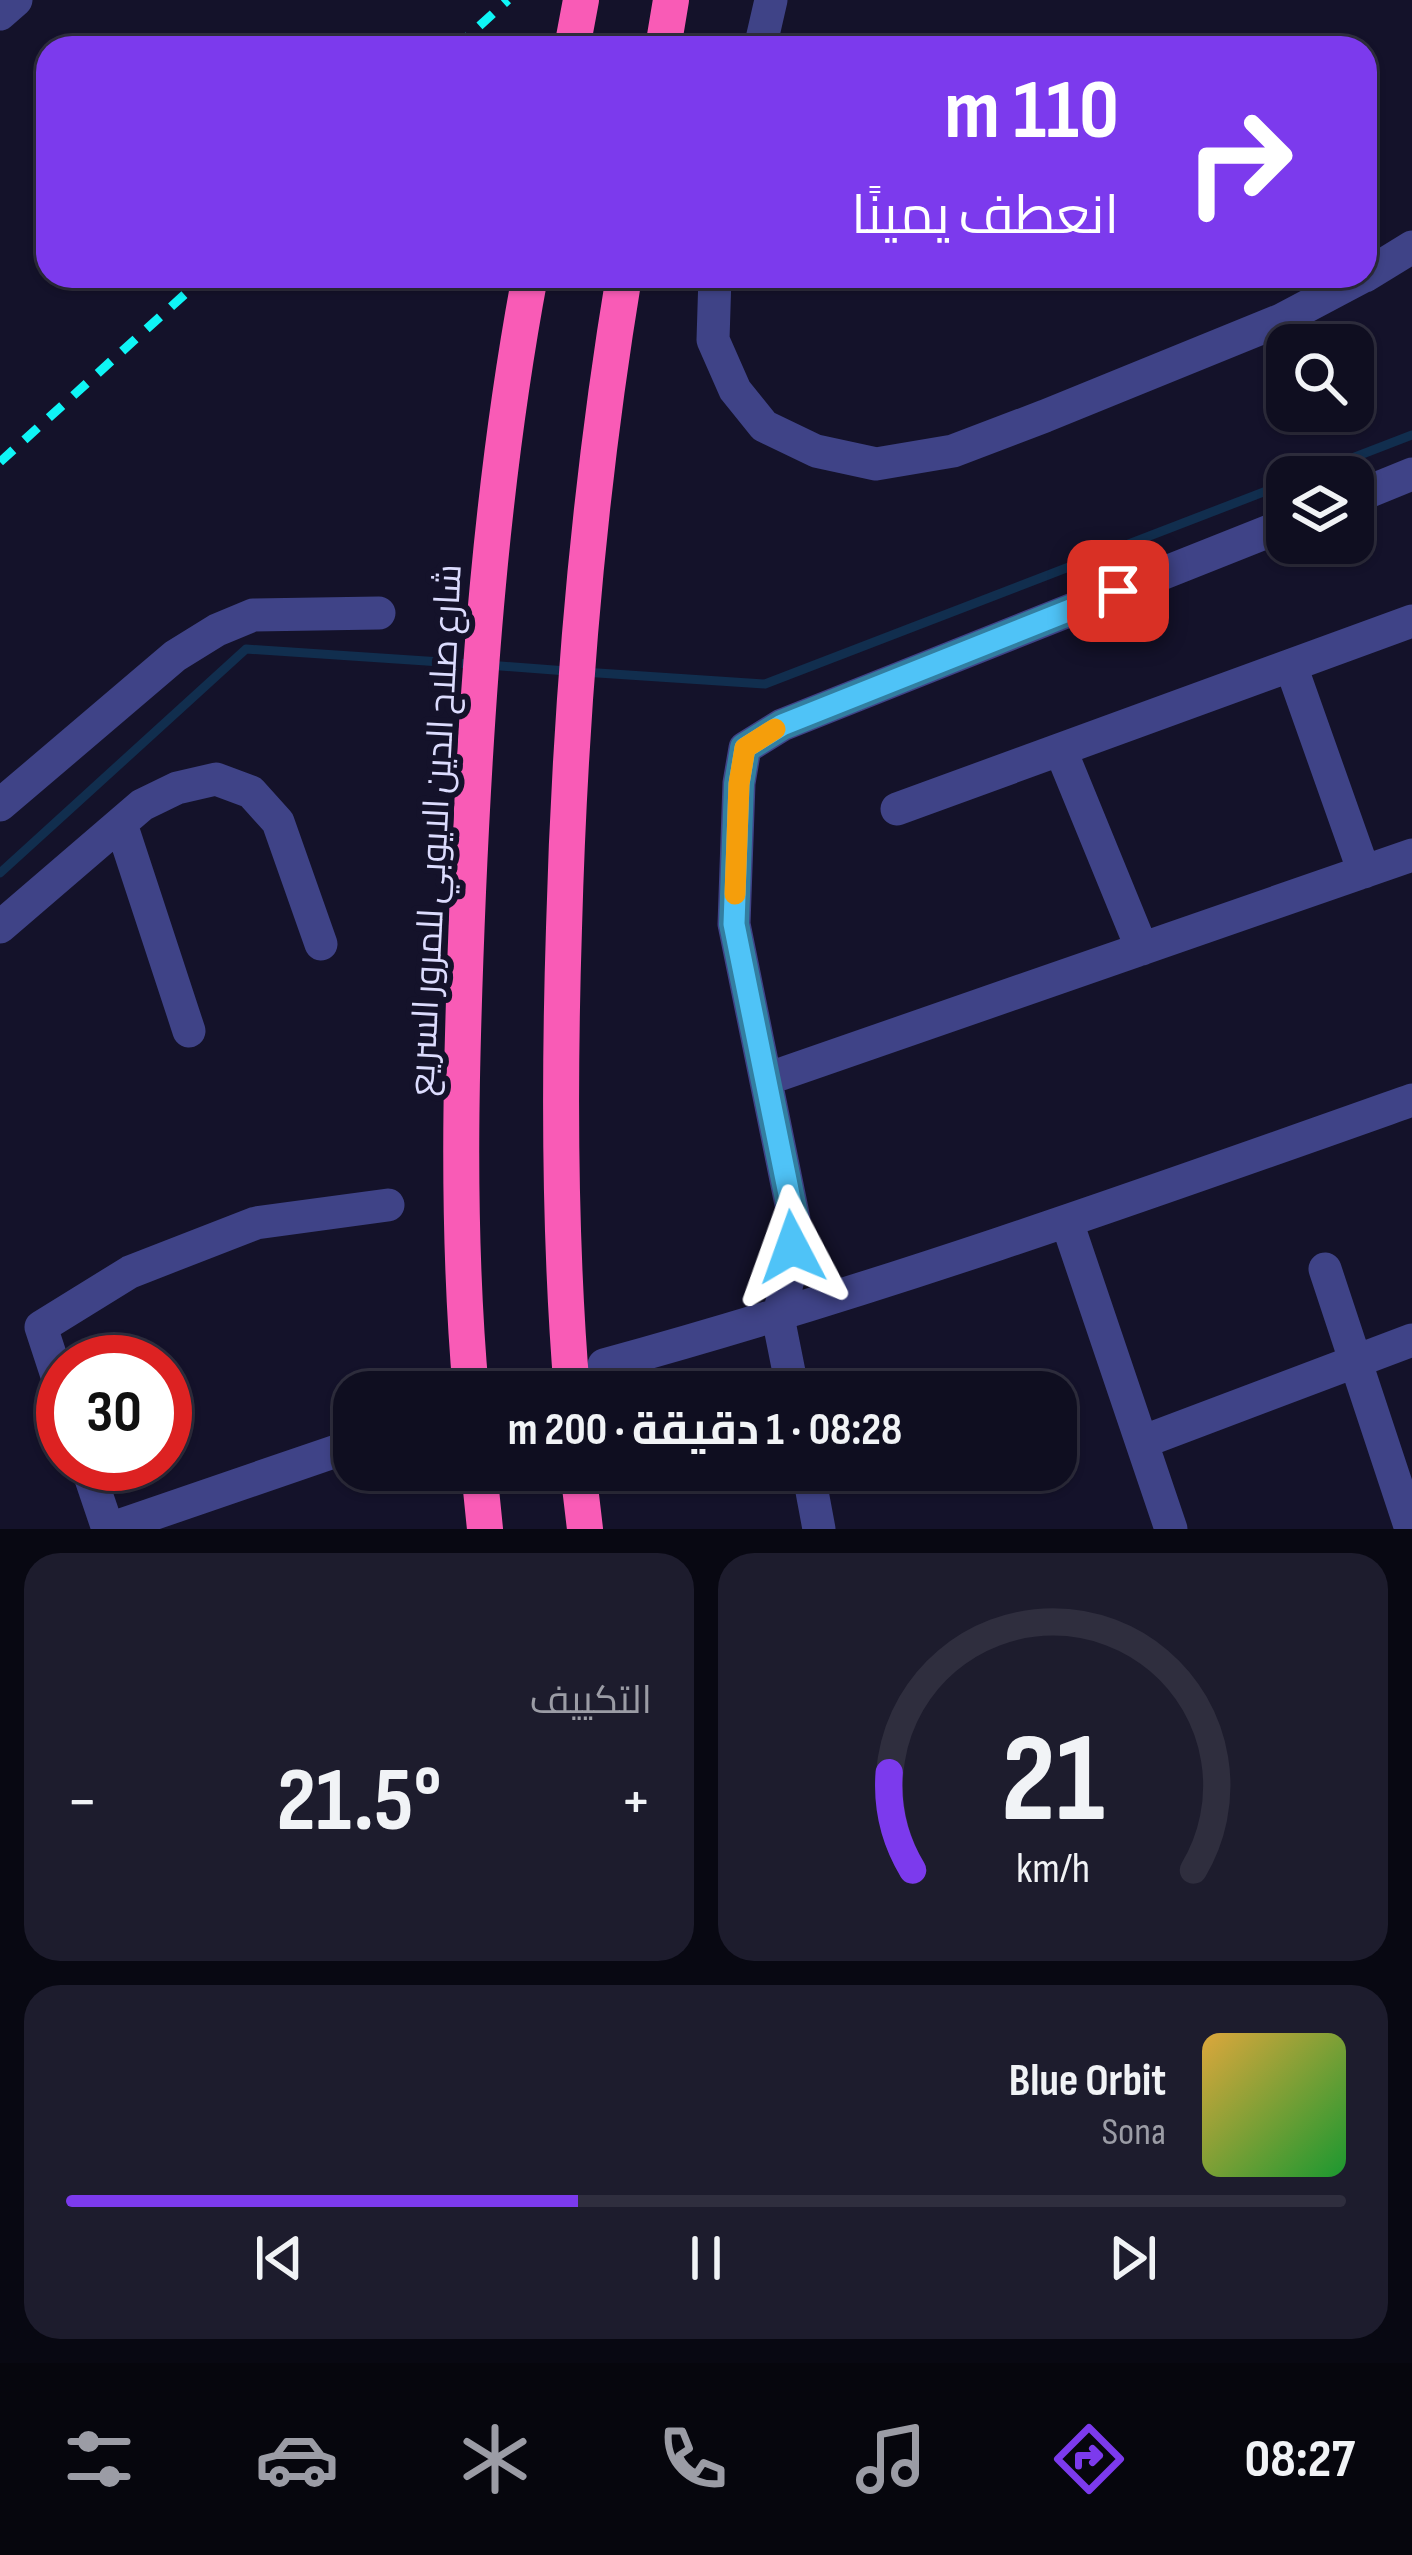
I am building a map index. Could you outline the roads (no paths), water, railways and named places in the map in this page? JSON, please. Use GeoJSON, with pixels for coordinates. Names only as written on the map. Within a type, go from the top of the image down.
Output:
{"type":"FeatureCollection","features":[{"type":"Feature","properties":{"kind":"highway"},"geometry":{"type":"LineString","coordinates":[[574,36],[580,0]]}},
{"type":"Feature","properties":{"kind":"highway"},"geometry":{"type":"LineString","coordinates":[[665,36],[671,0]]}},
{"type":"Feature","properties":{"kind":"highway","name":"شارع صلاح الدين الايوبي للمرور السريع"},"geometry":{"type":"LineString","coordinates":[[470,1371],[460,1220],[460,1078],[471,821],[496,521],[514,356],[528,288]]}},
{"type":"Feature","properties":{"kind":"highway"},"geometry":{"type":"LineString","coordinates":[[571,1371],[560,1204],[570,743],[584,562],[623,288]]}},
{"type":"Feature","properties":{"kind":"highway"},"geometry":{"type":"LineString","coordinates":[[480,1491],[485,1529]]}},
{"type":"Feature","properties":{"kind":"highway"},"geometry":{"type":"LineString","coordinates":[[580,1491],[585,1529]]}},
{"type":"Feature","properties":{"kind":"street"},"geometry":{"type":"LineString","coordinates":[[0,14],[16,0]]}},
{"type":"Feature","properties":{"kind":"street"},"geometry":{"type":"LineString","coordinates":[[763,36],[771,0]]}},
{"type":"Feature","properties":{"kind":"street"},"geometry":{"type":"LineString","coordinates":[[1377,269],[1412,247]]}},
{"type":"Feature","properties":{"kind":"street"},"geometry":{"type":"LineString","coordinates":[[715,288],[713,340],[736,390],[764,426],[816,451],[876,464],[953,451],[1281,320],[1342,288]]}},
{"type":"Feature","properties":{"kind":"street"},"geometry":{"type":"LineString","coordinates":[[1374,489],[1412,474]]}},
{"type":"Feature","properties":{"kind":"street"},"geometry":{"type":"LineString","coordinates":[[789,1371],[778,1318],[789,1276],[794,1219],[734,924],[739,784],[745,748],[782,725],[1266,532]]}},
{"type":"Feature","properties":{"kind":"street"},"geometry":{"type":"LineString","coordinates":[[0,806],[175,656],[217,630],[254,615],[379,613]]}},
{"type":"Feature","properties":{"kind":"street"},"geometry":{"type":"LineString","coordinates":[[897,808],[1412,621]]}},
{"type":"Feature","properties":{"kind":"street"},"geometry":{"type":"LineString","coordinates":[[1292,666],[1364,872]]}},
{"type":"Feature","properties":{"kind":"street"},"geometry":{"type":"LineString","coordinates":[[1061,751],[1142,949]]}},
{"type":"Feature","properties":{"kind":"street"},"geometry":{"type":"LineString","coordinates":[[0,927],[142,805],[177,788],[216,779],[251,792],[278,822],[321,944]]}},
{"type":"Feature","properties":{"kind":"street"},"geometry":{"type":"LineString","coordinates":[[121,824],[189,1030]]}},
{"type":"Feature","properties":{"kind":"street"},"geometry":{"type":"LineString","coordinates":[[767,1079],[1412,855]]}},
{"type":"Feature","properties":{"kind":"street"},"geometry":{"type":"LineString","coordinates":[[604,1364],[778,1318],[1412,1100]]}},
{"type":"Feature","properties":{"kind":"street"},"geometry":{"type":"LineString","coordinates":[[44,1335],[41,1327],[64,1309],[130,1272],[256,1223],[388,1205]]}},
{"type":"Feature","properties":{"kind":"street"},"geometry":{"type":"LineString","coordinates":[[1067,1222],[1171,1529]]}},
{"type":"Feature","properties":{"kind":"street"},"geometry":{"type":"LineString","coordinates":[[1324,1269],[1411,1529]]}},
{"type":"Feature","properties":{"kind":"street"},"geometry":{"type":"LineString","coordinates":[[1142,1442],[1412,1340]]}},
{"type":"Feature","properties":{"kind":"street"},"geometry":{"type":"LineString","coordinates":[[96,1491],[109,1529],[333,1452]]}},
{"type":"Feature","properties":{"kind":"street"},"geometry":{"type":"LineString","coordinates":[[812,1491],[819,1529]]}},
{"type":"Feature","properties":{"kind":"waterway"},"geometry":{"type":"LineString","coordinates":[[1358,456],[1412,435]]}},
{"type":"Feature","properties":{"kind":"waterway"},"geometry":{"type":"LineString","coordinates":[[583,672],[765,684],[1266,491]]}},
{"type":"Feature","properties":{"kind":"waterway"},"geometry":{"type":"LineString","coordinates":[[0,873],[246,649],[471,664]]}},
{"type":"Feature","properties":{"kind":"waterway"},"geometry":{"type":"LineString","coordinates":[[488,665],[567,671]]}},
{"type":"Feature","properties":{"kind":"railway"},"geometry":{"type":"LineString","coordinates":[[468,36],[508,0]]}},
{"type":"Feature","properties":{"kind":"railway"},"geometry":{"type":"LineString","coordinates":[[0,462],[192,288]]}}]}
